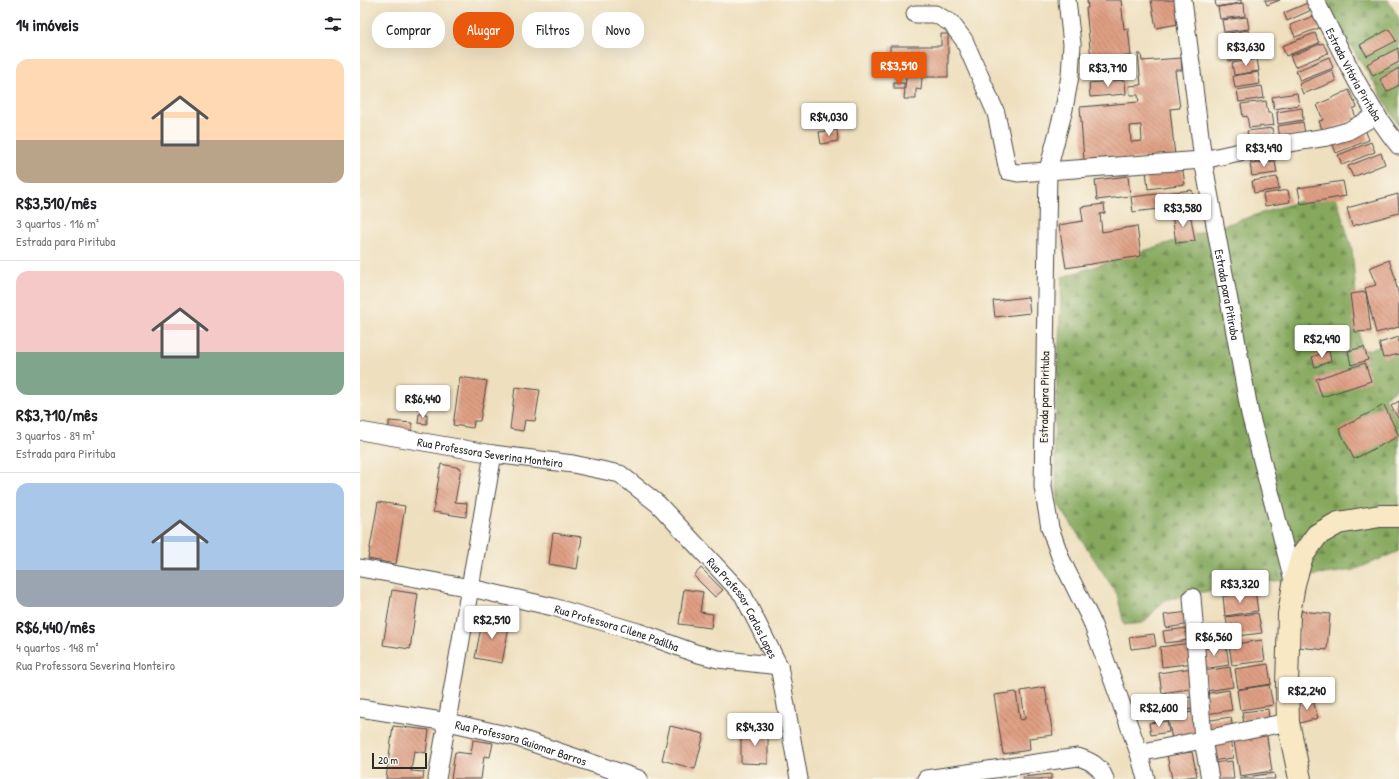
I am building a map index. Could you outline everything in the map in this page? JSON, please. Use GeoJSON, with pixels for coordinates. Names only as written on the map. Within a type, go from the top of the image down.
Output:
{"type":"FeatureCollection","features":[{"type":"Feature","properties":{"kind":"main road"},"geometry":{"type":"LineString","coordinates":[[1300,779],[1288,722],[1287,684],[1289,614],[1294,584],[1302,556],[1317,536],[1338,523],[1380,516],[1399,516]]}},
{"type":"Feature","properties":{"kind":"street","name":"Estrada para Pirituba"},"geometry":{"type":"LineString","coordinates":[[1067,0],[1072,44],[1070,76],[1064,109],[1048,170],[1043,487],[1050,528],[1061,559],[1091,620],[1139,753],[1146,779]]}},
{"type":"Feature","properties":{"kind":"street","name":"Estrada para Pitiruba"},"geometry":{"type":"LineString","coordinates":[[1183,0],[1203,160],[1250,414],[1294,584]]}},
{"type":"Feature","properties":{"kind":"street","name":"Estrada Vitória Pirituba"},"geometry":{"type":"LineString","coordinates":[[1315,0],[1350,70],[1377,115],[1399,146]]}},
{"type":"Feature","properties":{"kind":"street"},"geometry":{"type":"LineString","coordinates":[[916,14],[935,14],[951,23],[964,40],[996,113],[1008,171],[1018,173],[1203,160],[1258,148],[1327,137],[1348,131],[1377,115]]}},
{"type":"Feature","properties":{"kind":"street","name":"Rua Professora Severina Monteiro"},"geometry":{"type":"LineString","coordinates":[[360,431],[493,454],[573,464],[620,474]]}},
{"type":"Feature","properties":{"kind":"street"},"geometry":{"type":"LineString","coordinates":[[438,779],[493,454]]}},
{"type":"Feature","properties":{"kind":"street","name":"Rua Professor Carlos Lopes"},"geometry":{"type":"LineString","coordinates":[[620,474],[658,504],[742,595],[779,666],[799,779]]}},
{"type":"Feature","properties":{"kind":"street","name":"Rua Professora Cilene Padilha"},"geometry":{"type":"LineString","coordinates":[[360,568],[471,588],[553,607],[638,632],[695,653],[718,659],[779,666]]}},
{"type":"Feature","properties":{"kind":"street"},"geometry":{"type":"LineString","coordinates":[[1192,597],[1204,740],[1210,779]]}},
{"type":"Feature","properties":{"kind":"street","name":"Rua Professora Guiomar Barros"},"geometry":{"type":"LineString","coordinates":[[360,708],[448,722],[515,737],[639,779]]}},
{"type":"Feature","properties":{"kind":"street"},"geometry":{"type":"LineString","coordinates":[[1139,753],[1288,722]]}},
{"type":"Feature","properties":{"kind":"street"},"geometry":{"type":"LineString","coordinates":[[926,779],[1078,757],[1091,760],[1102,772],[1105,779]]}},
{"type":"Feature","properties":{"kind":"green space"},"geometry":{"type":"Polygon","coordinates":[[[1324,0],[1388,0],[1399,19],[1399,127],[1376,86],[1337,25],[1324,0]]]}},
{"type":"Feature","properties":{"kind":"green space"},"geometry":{"type":"Polygon","coordinates":[[[1334,190],[1352,249],[1361,351],[1399,343],[1399,387],[1384,397],[1399,422],[1399,551],[1354,570],[1223,588],[1165,600],[1143,623],[1124,625],[1117,594],[1058,504],[1054,442],[1062,277],[1334,190]]]}},
{"type":"Feature","properties":{"kind":"building"},"geometry":{"type":"Polygon","coordinates":[[[1087,0],[1121,0],[1124,29],[1128,28],[1131,56],[1091,59],[1086,8],[1088,8],[1087,0]]]}},
{"type":"Feature","properties":{"kind":"building"},"geometry":{"type":"Polygon","coordinates":[[[1151,0],[1180,0],[1184,23],[1156,28],[1151,0]]]}},
{"type":"Feature","properties":{"kind":"building"},"geometry":{"type":"Polygon","coordinates":[[[1215,0],[1241,0],[1241,3],[1216,7],[1215,0]]]}},
{"type":"Feature","properties":{"kind":"building"},"geometry":{"type":"Polygon","coordinates":[[[1265,0],[1280,0],[1267,5],[1265,0]]]}},
{"type":"Feature","properties":{"kind":"building"},"geometry":{"type":"Polygon","coordinates":[[[1312,1],[1316,8],[1287,21],[1284,13],[1312,1]]]}},
{"type":"Feature","properties":{"kind":"building"},"geometry":{"type":"Polygon","coordinates":[[[1244,3],[1245,16],[1220,19],[1218,7],[1244,3]]]}},
{"type":"Feature","properties":{"kind":"building"},"geometry":{"type":"Polygon","coordinates":[[[1319,14],[1324,26],[1295,37],[1290,25],[1319,14]]]}},
{"type":"Feature","properties":{"kind":"building"},"geometry":{"type":"Polygon","coordinates":[[[1247,17],[1249,29],[1224,32],[1222,20],[1247,17]]]}},
{"type":"Feature","properties":{"kind":"building"},"geometry":{"type":"Polygon","coordinates":[[[1389,29],[1396,41],[1367,56],[1360,45],[1389,29]]]}},
{"type":"Feature","properties":{"kind":"building"},"geometry":{"type":"Polygon","coordinates":[[[1248,30],[1250,43],[1225,46],[1223,34],[1248,30]]]}},
{"type":"Feature","properties":{"kind":"building"},"geometry":{"type":"Polygon","coordinates":[[[1315,33],[1319,43],[1286,56],[1282,46],[1315,33]]]}},
{"type":"Feature","properties":{"kind":"building"},"geometry":{"type":"Polygon","coordinates":[[[941,34],[948,34],[948,77],[922,77],[922,66],[890,65],[890,46],[941,46],[941,34]]]}},
{"type":"Feature","properties":{"kind":"building"},"geometry":{"type":"Polygon","coordinates":[[[1323,43],[1328,53],[1295,67],[1290,56],[1323,43]]]}},
{"type":"Feature","properties":{"kind":"building"},"geometry":{"type":"Polygon","coordinates":[[[1253,46],[1254,58],[1229,61],[1228,49],[1253,46]]]}},
{"type":"Feature","properties":{"kind":"building"},"geometry":{"type":"Polygon","coordinates":[[[1398,48],[1399,62],[1373,76],[1367,64],[1398,48]]]}},
{"type":"Feature","properties":{"kind":"building"},"geometry":{"type":"Polygon","coordinates":[[[1138,54],[1141,54],[1142,61],[1181,58],[1182,70],[1175,70],[1180,108],[1170,109],[1175,156],[1119,160],[1119,157],[1084,160],[1080,107],[1139,102],[1138,95],[1130,95],[1129,86],[1141,85],[1138,54]],[[1141,125],[1130,126],[1131,142],[1142,141],[1141,125]]]}},
{"type":"Feature","properties":{"kind":"building"},"geometry":{"type":"Polygon","coordinates":[[[1329,57],[1333,68],[1300,81],[1296,71],[1329,57]]]}},
{"type":"Feature","properties":{"kind":"building"},"geometry":{"type":"Polygon","coordinates":[[[1257,59],[1259,71],[1234,75],[1232,63],[1257,59]]]}},
{"type":"Feature","properties":{"kind":"building"},"geometry":{"type":"Polygon","coordinates":[[[1125,61],[1126,74],[1091,78],[1089,64],[1125,61]]]}},
{"type":"Feature","properties":{"kind":"building"},"geometry":{"type":"Polygon","coordinates":[[[1399,68],[1399,85],[1387,92],[1380,79],[1399,68]]]}},
{"type":"Feature","properties":{"kind":"building"},"geometry":{"type":"Polygon","coordinates":[[[1332,70],[1336,81],[1303,94],[1299,84],[1332,70]]]}},
{"type":"Feature","properties":{"kind":"building"},"geometry":{"type":"Polygon","coordinates":[[[1258,72],[1260,84],[1235,88],[1233,76],[1258,72]]]}},
{"type":"Feature","properties":{"kind":"building"},"geometry":{"type":"Polygon","coordinates":[[[906,77],[922,77],[921,90],[916,89],[916,99],[904,99],[906,77]]]}},
{"type":"Feature","properties":{"kind":"building"},"geometry":{"type":"Polygon","coordinates":[[[1125,80],[1126,94],[1090,97],[1089,83],[1125,80]]]}},
{"type":"Feature","properties":{"kind":"building"},"geometry":{"type":"Polygon","coordinates":[[[894,83],[904,83],[904,89],[894,89],[894,83]]]}},
{"type":"Feature","properties":{"kind":"building"},"geometry":{"type":"Polygon","coordinates":[[[1262,86],[1264,98],[1239,102],[1237,90],[1262,86]]]}},
{"type":"Feature","properties":{"kind":"building"},"geometry":{"type":"Polygon","coordinates":[[[1349,90],[1357,107],[1353,109],[1356,119],[1323,132],[1319,121],[1323,120],[1317,105],[1349,90]]]}},
{"type":"Feature","properties":{"kind":"building"},"geometry":{"type":"Polygon","coordinates":[[[1297,93],[1299,105],[1274,109],[1272,97],[1297,93]]]}},
{"type":"Feature","properties":{"kind":"building"},"geometry":{"type":"Polygon","coordinates":[[[1266,101],[1268,113],[1272,113],[1274,125],[1249,128],[1247,116],[1243,117],[1241,104],[1266,101]]]}},
{"type":"Feature","properties":{"kind":"building"},"geometry":{"type":"Polygon","coordinates":[[[1302,108],[1303,120],[1278,124],[1277,112],[1302,108]]]}},
{"type":"Feature","properties":{"kind":"building"},"geometry":{"type":"Polygon","coordinates":[[[1303,122],[1305,134],[1280,138],[1278,126],[1303,122]]]}},
{"type":"Feature","properties":{"kind":"building"},"geometry":{"type":"Polygon","coordinates":[[[1272,128],[1274,140],[1249,143],[1247,131],[1272,128]]]}},
{"type":"Feature","properties":{"kind":"building"},"geometry":{"type":"Polygon","coordinates":[[[1365,129],[1369,140],[1336,153],[1332,142],[1365,129]]]}},
{"type":"Feature","properties":{"kind":"building"},"geometry":{"type":"Polygon","coordinates":[[[837,130],[838,141],[821,144],[819,132],[837,130]]]}},
{"type":"Feature","properties":{"kind":"building"},"geometry":{"type":"Polygon","coordinates":[[[1371,142],[1375,152],[1342,165],[1338,155],[1371,142]]]}},
{"type":"Feature","properties":{"kind":"building"},"geometry":{"type":"Polygon","coordinates":[[[1274,147],[1276,159],[1251,163],[1249,151],[1274,147]]]}},
{"type":"Feature","properties":{"kind":"building"},"geometry":{"type":"Polygon","coordinates":[[[1381,153],[1385,164],[1353,177],[1348,166],[1381,153]]]}},
{"type":"Feature","properties":{"kind":"building"},"geometry":{"type":"Polygon","coordinates":[[[1275,161],[1277,173],[1252,176],[1250,164],[1275,161]]]}},
{"type":"Feature","properties":{"kind":"building"},"geometry":{"type":"Polygon","coordinates":[[[1182,165],[1185,184],[1148,189],[1146,170],[1182,165]]]}},
{"type":"Feature","properties":{"kind":"building"},"geometry":{"type":"Polygon","coordinates":[[[1128,176],[1130,196],[1097,200],[1095,180],[1128,176]]]}},
{"type":"Feature","properties":{"kind":"building"},"geometry":{"type":"Polygon","coordinates":[[[1277,177],[1279,189],[1254,193],[1252,181],[1277,177]]]}},
{"type":"Feature","properties":{"kind":"building"},"geometry":{"type":"Polygon","coordinates":[[[1343,181],[1346,196],[1301,204],[1298,188],[1343,181]]]}},
{"type":"Feature","properties":{"kind":"building"},"geometry":{"type":"Polygon","coordinates":[[[1192,190],[1194,205],[1133,212],[1131,197],[1192,190]]]}},
{"type":"Feature","properties":{"kind":"building"},"geometry":{"type":"Polygon","coordinates":[[[1288,190],[1290,202],[1265,206],[1263,194],[1288,190]]]}},
{"type":"Feature","properties":{"kind":"building"},"geometry":{"type":"Polygon","coordinates":[[[1398,194],[1399,213],[1352,226],[1347,208],[1398,194]]]}},
{"type":"Feature","properties":{"kind":"building"},"geometry":{"type":"Polygon","coordinates":[[[1104,204],[1105,213],[1100,214],[1102,232],[1137,226],[1141,256],[1066,268],[1059,225],[1083,221],[1081,207],[1104,204]]]}},
{"type":"Feature","properties":{"kind":"building"},"geometry":{"type":"Polygon","coordinates":[[[1190,212],[1195,241],[1176,243],[1172,215],[1190,212]]]}},
{"type":"Feature","properties":{"kind":"building"},"geometry":{"type":"Polygon","coordinates":[[[1389,260],[1396,280],[1399,297],[1399,327],[1376,333],[1365,288],[1376,285],[1369,268],[1389,260]]]}},
{"type":"Feature","properties":{"kind":"building"},"geometry":{"type":"Polygon","coordinates":[[[1366,292],[1371,331],[1355,332],[1350,294],[1366,292]]]}},
{"type":"Feature","properties":{"kind":"building"},"geometry":{"type":"Polygon","coordinates":[[[1028,297],[1030,313],[995,317],[993,301],[1028,297]]]}},
{"type":"Feature","properties":{"kind":"building"},"geometry":{"type":"Polygon","coordinates":[[[1399,337],[1399,354],[1383,358],[1379,343],[1399,337]]]}},
{"type":"Feature","properties":{"kind":"building"},"geometry":{"type":"Polygon","coordinates":[[[1364,347],[1368,360],[1351,365],[1348,351],[1364,347]]]}},
{"type":"Feature","properties":{"kind":"building"},"geometry":{"type":"Polygon","coordinates":[[[1329,351],[1331,361],[1315,367],[1312,357],[1329,351]]]}},
{"type":"Feature","properties":{"kind":"building"},"geometry":{"type":"Polygon","coordinates":[[[1365,363],[1371,381],[1322,397],[1316,379],[1365,363]]]}},
{"type":"Feature","properties":{"kind":"building"},"geometry":{"type":"Polygon","coordinates":[[[460,377],[487,381],[480,421],[474,421],[473,428],[453,425],[460,377]]]}},
{"type":"Feature","properties":{"kind":"building"},"geometry":{"type":"Polygon","coordinates":[[[515,387],[540,390],[535,421],[525,420],[523,431],[510,429],[515,387]]]}},
{"type":"Feature","properties":{"kind":"building"},"geometry":{"type":"Polygon","coordinates":[[[1399,401],[1399,420],[1391,406],[1399,401]]]}},
{"type":"Feature","properties":{"kind":"building"},"geometry":{"type":"Polygon","coordinates":[[[1384,405],[1399,436],[1354,459],[1339,429],[1384,405]]]}},
{"type":"Feature","properties":{"kind":"building"},"geometry":{"type":"Polygon","coordinates":[[[419,414],[427,414],[427,424],[418,423],[419,414]]]}},
{"type":"Feature","properties":{"kind":"building"},"geometry":{"type":"Polygon","coordinates":[[[389,421],[412,423],[411,434],[389,432],[389,421]]]}},
{"type":"Feature","properties":{"kind":"building"},"geometry":{"type":"Polygon","coordinates":[[[441,464],[461,468],[455,502],[467,503],[466,517],[433,512],[441,464]]]}},
{"type":"Feature","properties":{"kind":"building"},"geometry":{"type":"Polygon","coordinates":[[[378,502],[405,506],[396,564],[368,559],[378,502]]]}},
{"type":"Feature","properties":{"kind":"building"},"geometry":{"type":"Polygon","coordinates":[[[553,533],[582,537],[577,569],[549,564],[553,533]]]}},
{"type":"Feature","properties":{"kind":"building"},"geometry":{"type":"Polygon","coordinates":[[[701,568],[723,590],[715,597],[694,576],[701,568]]]}},
{"type":"Feature","properties":{"kind":"building"},"geometry":{"type":"Polygon","coordinates":[[[684,589],[703,592],[700,612],[713,614],[711,628],[679,624],[684,589]]]}},
{"type":"Feature","properties":{"kind":"building"},"geometry":{"type":"Polygon","coordinates":[[[392,590],[418,594],[410,649],[383,645],[392,590]]]}},
{"type":"Feature","properties":{"kind":"building"},"geometry":{"type":"Polygon","coordinates":[[[1255,591],[1258,611],[1225,616],[1223,596],[1255,591]]]}},
{"type":"Feature","properties":{"kind":"building"},"geometry":{"type":"Polygon","coordinates":[[[1301,611],[1330,614],[1327,650],[1298,647],[1301,611]]]}},
{"type":"Feature","properties":{"kind":"building"},"geometry":{"type":"Polygon","coordinates":[[[1189,612],[1191,624],[1166,628],[1164,615],[1189,612]]]}},
{"type":"Feature","properties":{"kind":"building"},"geometry":{"type":"Polygon","coordinates":[[[1258,613],[1262,633],[1229,637],[1226,617],[1258,613]]]}},
{"type":"Feature","properties":{"kind":"building"},"geometry":{"type":"Polygon","coordinates":[[[483,617],[510,622],[502,663],[475,658],[483,617]]]}},
{"type":"Feature","properties":{"kind":"building"},"geometry":{"type":"Polygon","coordinates":[[[1188,628],[1190,640],[1165,643],[1163,631],[1188,628]]]}},
{"type":"Feature","properties":{"kind":"building"},"geometry":{"type":"Polygon","coordinates":[[[1154,634],[1156,646],[1131,649],[1129,637],[1154,634]]]}},
{"type":"Feature","properties":{"kind":"building"},"geometry":{"type":"Polygon","coordinates":[[[1262,640],[1265,661],[1232,665],[1229,645],[1262,640]]]}},
{"type":"Feature","properties":{"kind":"building"},"geometry":{"type":"Polygon","coordinates":[[[1191,643],[1194,663],[1162,667],[1160,647],[1191,643]]]}},
{"type":"Feature","properties":{"kind":"building"},"geometry":{"type":"Polygon","coordinates":[[[1226,645],[1229,665],[1203,669],[1200,649],[1226,645]]]}},
{"type":"Feature","properties":{"kind":"building"},"geometry":{"type":"Polygon","coordinates":[[[1268,664],[1271,684],[1238,689],[1235,669],[1268,664]]]}},
{"type":"Feature","properties":{"kind":"building"},"geometry":{"type":"Polygon","coordinates":[[[1230,667],[1233,687],[1207,691],[1204,671],[1230,667]]]}},
{"type":"Feature","properties":{"kind":"building"},"geometry":{"type":"Polygon","coordinates":[[[1192,668],[1195,688],[1162,693],[1159,673],[1192,668]]]}},
{"type":"Feature","properties":{"kind":"building"},"geometry":{"type":"Polygon","coordinates":[[[1269,685],[1273,705],[1240,710],[1237,690],[1269,685]]]}},
{"type":"Feature","properties":{"kind":"building"},"geometry":{"type":"Polygon","coordinates":[[[1045,687],[1053,735],[1029,738],[1030,750],[1003,754],[994,695],[1016,692],[1020,720],[1025,719],[1021,691],[1045,687]]]}},
{"type":"Feature","properties":{"kind":"building"},"geometry":{"type":"Polygon","coordinates":[[[1229,690],[1232,710],[1206,714],[1204,694],[1229,690]]]}},
{"type":"Feature","properties":{"kind":"building"},"geometry":{"type":"Polygon","coordinates":[[[1191,697],[1193,709],[1168,712],[1166,700],[1191,697]]]}},
{"type":"Feature","properties":{"kind":"building"},"geometry":{"type":"Polygon","coordinates":[[[1313,700],[1318,718],[1300,723],[1296,704],[1313,700]]]}},
{"type":"Feature","properties":{"kind":"building"},"geometry":{"type":"Polygon","coordinates":[[[1162,701],[1164,713],[1145,716],[1143,704],[1162,701]]]}},
{"type":"Feature","properties":{"kind":"building"},"geometry":{"type":"Polygon","coordinates":[[[1268,709],[1269,721],[1244,724],[1242,712],[1268,709]]]}},
{"type":"Feature","properties":{"kind":"building"},"geometry":{"type":"Polygon","coordinates":[[[1193,712],[1197,736],[1172,739],[1167,715],[1193,712]]]}},
{"type":"Feature","properties":{"kind":"building"},"geometry":{"type":"Polygon","coordinates":[[[1231,717],[1233,731],[1207,734],[1205,721],[1231,717]]]}},
{"type":"Feature","properties":{"kind":"building"},"geometry":{"type":"Polygon","coordinates":[[[1167,721],[1169,732],[1151,735],[1149,723],[1167,721]]]}},
{"type":"Feature","properties":{"kind":"building"},"geometry":{"type":"Polygon","coordinates":[[[393,726],[429,730],[426,753],[414,751],[411,771],[424,772],[423,779],[386,779],[393,726]]]}},
{"type":"Feature","properties":{"kind":"building"},"geometry":{"type":"Polygon","coordinates":[[[670,726],[704,734],[695,769],[662,760],[670,726]]]}},
{"type":"Feature","properties":{"kind":"building"},"geometry":{"type":"Polygon","coordinates":[[[741,731],[768,731],[768,764],[741,763],[741,731]]]}},
{"type":"Feature","properties":{"kind":"building"},"geometry":{"type":"Polygon","coordinates":[[[1266,731],[1272,771],[1240,776],[1233,736],[1266,731]]]}},
{"type":"Feature","properties":{"kind":"building"},"geometry":{"type":"Polygon","coordinates":[[[1230,738],[1233,758],[1211,761],[1208,741],[1230,738]]]}},
{"type":"Feature","properties":{"kind":"building"},"geometry":{"type":"Polygon","coordinates":[[[473,740],[493,743],[490,757],[484,756],[481,779],[451,779],[455,752],[471,754],[473,740]]]}},
{"type":"Feature","properties":{"kind":"building"},"geometry":{"type":"Polygon","coordinates":[[[1192,752],[1197,776],[1172,779],[1167,755],[1192,752]]]}},
{"type":"Feature","properties":{"kind":"building"},"geometry":{"type":"Polygon","coordinates":[[[1232,761],[1234,779],[1213,779],[1211,763],[1232,761]]]}},
{"type":"Feature","properties":{"kind":"building"},"geometry":{"type":"Polygon","coordinates":[[[1274,773],[1275,779],[1240,779],[1240,778],[1274,773]]]}},
{"type":"Feature","properties":{"kind":"building"},"geometry":{"type":"Polygon","coordinates":[[[1051,774],[1051,779],[1023,779],[1023,777],[1051,774]]]}}]}
